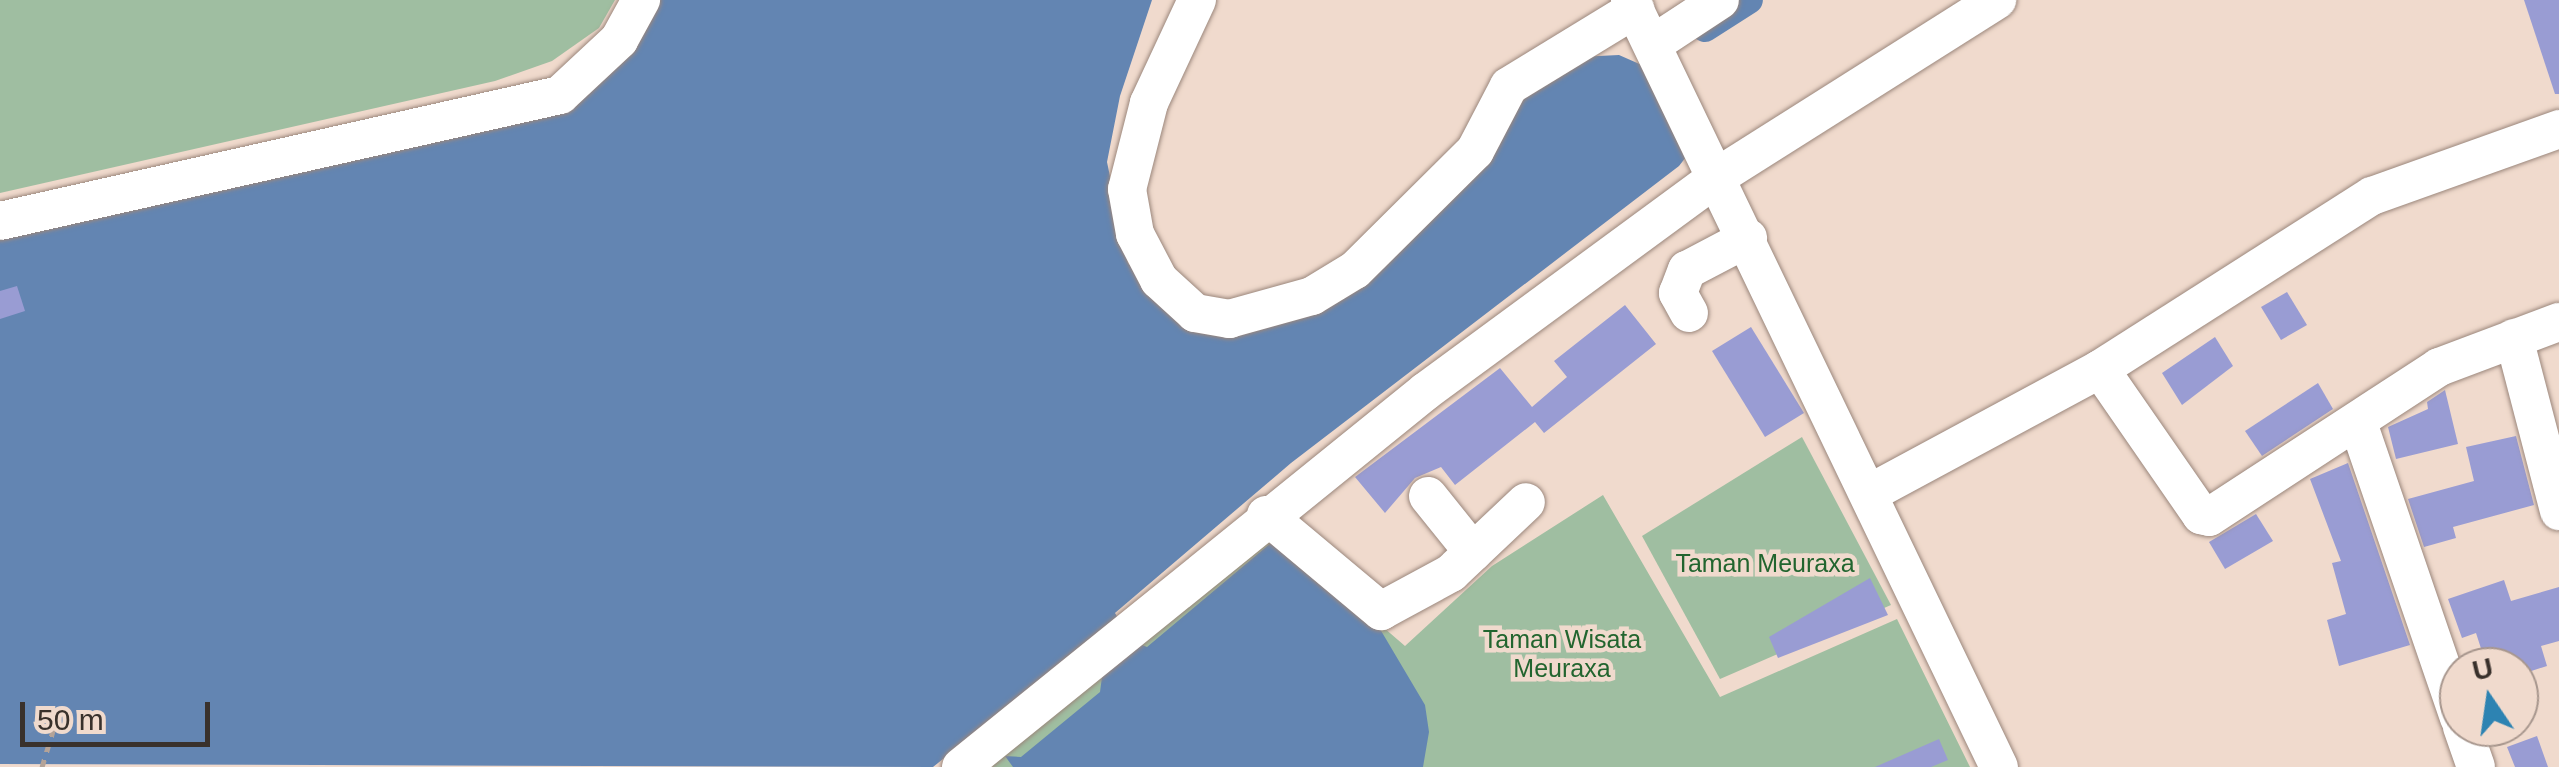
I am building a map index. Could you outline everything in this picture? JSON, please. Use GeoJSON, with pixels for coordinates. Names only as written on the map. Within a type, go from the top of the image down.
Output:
{"type":"FeatureCollection","features":[{"type":"Feature","properties":{"kind":"street"},"geometry":{"type":"LineString","coordinates":[[0,221],[560,95],[618,40],[641,0]]}},
{"type":"Feature","properties":{"kind":"street"},"geometry":{"type":"LineString","coordinates":[[1196,0],[1148,103],[1127,188],[1135,234],[1160,280],[1195,313],[1229,319],[1312,296],[1355,270],[1474,151],[1509,86],[1633,5],[1716,170],[1998,767]]}},
{"type":"Feature","properties":{"kind":"street"},"geometry":{"type":"LineString","coordinates":[[1656,50],[1720,0]]}},
{"type":"Feature","properties":{"kind":"street"},"geometry":{"type":"LineString","coordinates":[[961,767],[1084,670],[1266,515],[1716,170],[1997,0]]}},
{"type":"Feature","properties":{"kind":"street"},"geometry":{"type":"LineString","coordinates":[[1870,493],[2100,369],[2372,196],[2559,129]]}},
{"type":"Feature","properties":{"kind":"street"},"geometry":{"type":"LineString","coordinates":[[1690,313],[1678,293],[1687,270],[1748,238]]}},
{"type":"Feature","properties":{"kind":"street"},"geometry":{"type":"LineString","coordinates":[[2100,369],[2201,515],[2209,518],[2358,424],[2439,367],[2559,322]]}},
{"type":"Feature","properties":{"kind":"street"},"geometry":{"type":"LineString","coordinates":[[2514,338],[2559,511]]}},
{"type":"Feature","properties":{"kind":"street"},"geometry":{"type":"LineString","coordinates":[[2358,424],[2439,660]]}},
{"type":"Feature","properties":{"kind":"street"},"geometry":{"type":"LineString","coordinates":[[1428,496],[1474,552]]}},
{"type":"Feature","properties":{"kind":"street"},"geometry":{"type":"LineString","coordinates":[[1266,515],[1381,611],[1451,574],[1526,502]]}},
{"type":"Feature","properties":{"kind":"path"},"geometry":{"type":"LineString","coordinates":[[42,767],[56,720]]}},
{"type":"Feature","properties":{"kind":"green space"},"geometry":{"type":"Polygon","coordinates":[[[0,0],[615,0],[599,28],[552,61],[495,81],[0,193],[0,0]]]}},
{"type":"Feature","properties":{"kind":"green space","name":"Taman Meuraxa"},"geometry":{"type":"Polygon","coordinates":[[[1802,437],[1891,605],[1720,679],[1642,536],[1802,437]]]}},
{"type":"Feature","properties":{"kind":"green space","name":"Taman Wisata Meuraxa"},"geometry":{"type":"Polygon","coordinates":[[[1603,495],[1720,697],[1897,619],[1970,767],[993,767],[986,757],[1275,534],[1405,646],[1492,566],[1603,495]]]}},
{"type":"Feature","properties":{"kind":"water"},"geometry":{"type":"Polygon","coordinates":[[[654,0],[1152,0],[1120,96],[1107,162],[1128,263],[1170,310],[1308,304],[1513,94],[1578,57],[1619,55],[1644,66],[1686,157],[1679,166],[1291,463],[1115,613],[1132,641],[1147,647],[1272,542],[1380,629],[1425,705],[1429,732],[1423,767],[1013,767],[1005,756],[1021,757],[1100,692],[1103,669],[1077,652],[933,767],[0,764],[0,231],[581,99],[624,53],[654,0]]]}},
{"type":"Feature","properties":{"kind":"building"},"geometry":{"type":"Polygon","coordinates":[[[2524,0],[2559,0],[2559,94],[2555,94],[2524,0]]]}},
{"type":"Feature","properties":{"kind":"building"},"geometry":{"type":"Polygon","coordinates":[[[17,286],[25,311],[0,319],[0,291],[17,286]]]}},
{"type":"Feature","properties":{"kind":"building"},"geometry":{"type":"Polygon","coordinates":[[[2287,292],[2307,325],[2281,340],[2261,307],[2287,292]]]}},
{"type":"Feature","properties":{"kind":"building"},"geometry":{"type":"Polygon","coordinates":[[[1625,305],[1656,344],[1544,433],[1535,422],[1455,485],[1441,467],[1415,478],[1385,513],[1355,477],[1500,368],[1532,407],[1567,377],[1554,361],[1625,305]]]}},
{"type":"Feature","properties":{"kind":"building"},"geometry":{"type":"Polygon","coordinates":[[[1751,327],[1804,413],[1765,437],[1712,351],[1751,327]]]}},
{"type":"Feature","properties":{"kind":"building"},"geometry":{"type":"Polygon","coordinates":[[[2215,337],[2233,366],[2182,405],[2162,373],[2215,337]]]}},
{"type":"Feature","properties":{"kind":"building"},"geometry":{"type":"Polygon","coordinates":[[[2318,383],[2333,409],[2262,456],[2245,431],[2318,383]]]}},
{"type":"Feature","properties":{"kind":"building"},"geometry":{"type":"Polygon","coordinates":[[[2445,390],[2458,444],[2396,459],[2388,427],[2428,409],[2427,402],[2445,390]]]}},
{"type":"Feature","properties":{"kind":"building"},"geometry":{"type":"Polygon","coordinates":[[[2516,436],[2534,505],[2453,527],[2456,538],[2424,547],[2408,499],[2474,481],[2466,447],[2516,436]]]}},
{"type":"Feature","properties":{"kind":"building"},"geometry":{"type":"Polygon","coordinates":[[[2348,463],[2410,645],[2339,666],[2327,620],[2346,614],[2332,563],[2341,561],[2310,479],[2348,463]]]}},
{"type":"Feature","properties":{"kind":"building"},"geometry":{"type":"Polygon","coordinates":[[[2256,514],[2273,541],[2225,569],[2209,542],[2256,514]]]}},
{"type":"Feature","properties":{"kind":"building"},"geometry":{"type":"Polygon","coordinates":[[[1870,578],[1888,615],[1778,658],[1769,637],[1870,578]]]}},
{"type":"Feature","properties":{"kind":"building"},"geometry":{"type":"Polygon","coordinates":[[[2504,580],[2511,601],[2559,587],[2559,641],[2541,646],[2547,666],[2539,669],[2539,647],[2481,647],[2476,633],[2462,638],[2448,599],[2504,580]]]}},
{"type":"Feature","properties":{"kind":"building"},"geometry":{"type":"Polygon","coordinates":[[[1939,739],[1948,760],[1931,767],[1875,767],[1939,739]]]}},
{"type":"Feature","properties":{"kind":"building"},"geometry":{"type":"Polygon","coordinates":[[[2539,742],[2548,767],[2515,767],[2507,747],[2539,747],[2539,742]]]}},
{"type":"Feature","properties":{"kind":"waterway"},"geometry":{"type":"LineString","coordinates":[[1705,28],[1749,0]]}}]}
